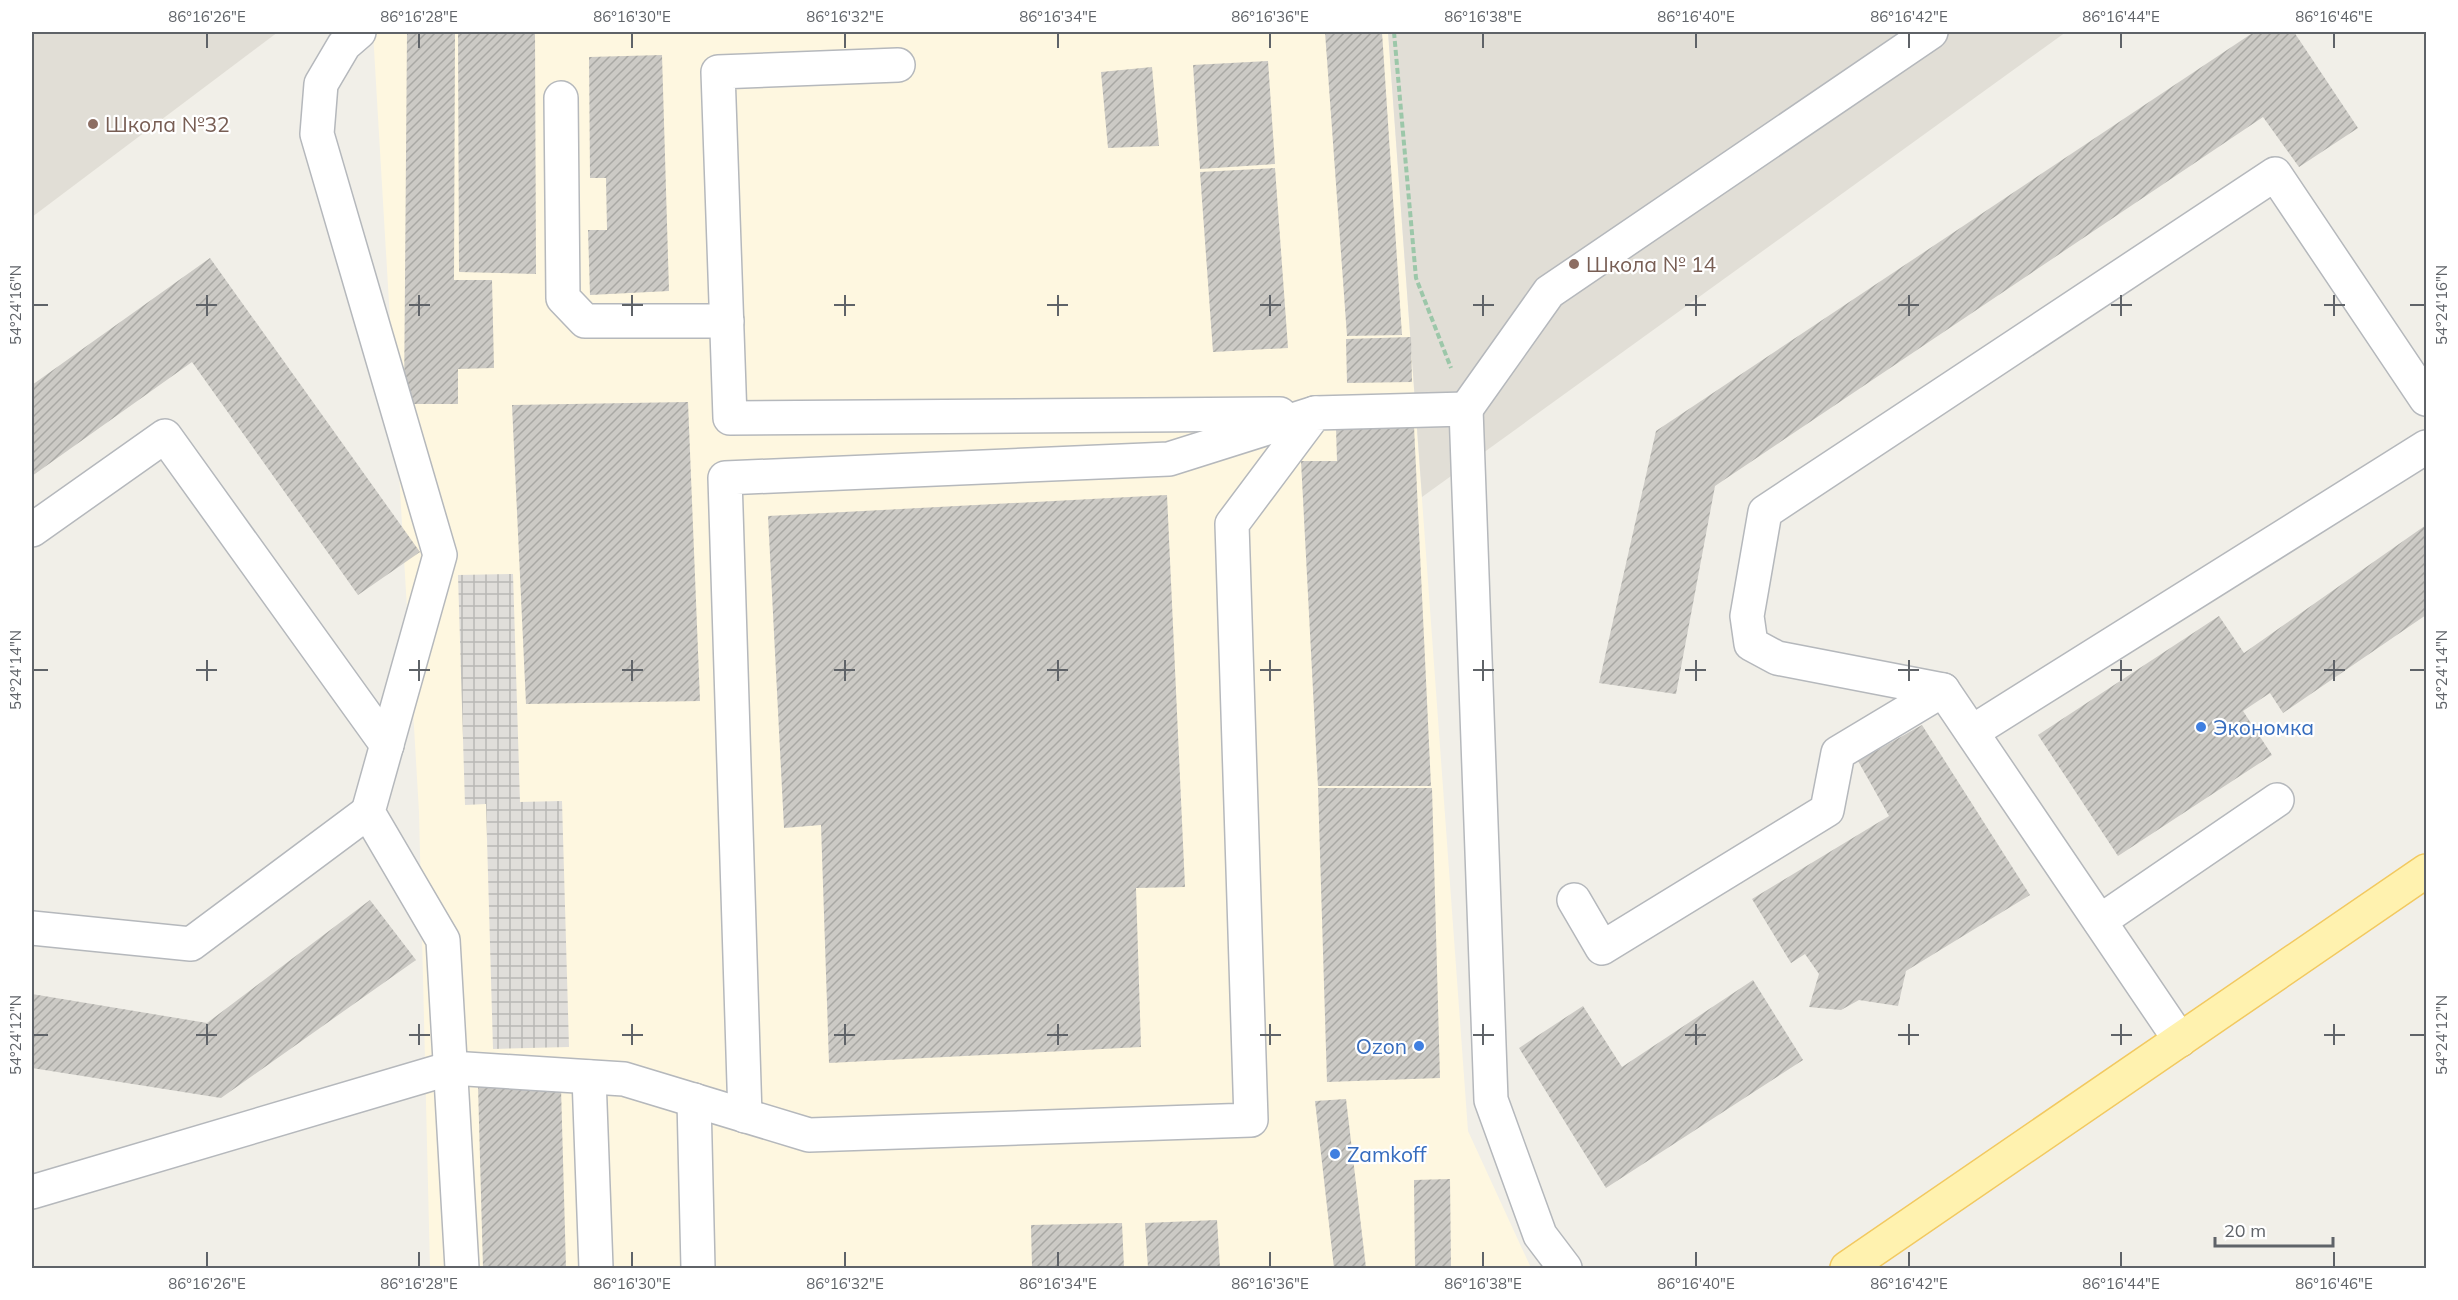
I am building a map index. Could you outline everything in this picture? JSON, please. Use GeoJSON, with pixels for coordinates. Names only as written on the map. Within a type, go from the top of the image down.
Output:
{"type":"FeatureCollection","features":[{"type":"Feature","properties":{"kind":"main road"},"geometry":{"type":"LineString","coordinates":[[1847,1269],[2427,871]]}},
{"type":"Feature","properties":{"kind":"lane"},"geometry":{"type":"LineString","coordinates":[[32,928],[190,944],[368,813],[440,555],[316,134],[321,84],[344,45],[358,32]]}},
{"type":"Feature","properties":{"kind":"lane"},"geometry":{"type":"LineString","coordinates":[[1564,1268],[1540,1235],[1491,1100],[1466,409],[1549,292],[1931,32]]}},
{"type":"Feature","properties":{"kind":"lane"},"geometry":{"type":"LineString","coordinates":[[897,65],[718,72],[730,418],[1315,413],[1466,409]]}},
{"type":"Feature","properties":{"kind":"lane"},"geometry":{"type":"LineString","coordinates":[[561,98],[563,298],[585,321],[727,321]]}},
{"type":"Feature","properties":{"kind":"lane"},"geometry":{"type":"LineString","coordinates":[[2180,1040],[1943,690],[1777,658],[1751,644],[1746,616],[1765,512],[2275,174],[2427,399]]}},
{"type":"Feature","properties":{"kind":"lane"},"geometry":{"type":"LineString","coordinates":[[32,1192],[451,1068],[624,1079],[809,1136],[1251,1120],[1232,524],[1315,413]]}},
{"type":"Feature","properties":{"kind":"lane"},"geometry":{"type":"LineString","coordinates":[[746,1116],[725,478],[1169,459],[1315,413]]}},
{"type":"Feature","properties":{"kind":"lane"},"geometry":{"type":"LineString","coordinates":[[32,530],[165,436],[387,745]]}},
{"type":"Feature","properties":{"kind":"lane"},"geometry":{"type":"LineString","coordinates":[[1972,732],[2427,447]]}},
{"type":"Feature","properties":{"kind":"lane"},"geometry":{"type":"LineString","coordinates":[[1574,900],[1602,948],[1827,810],[1838,753],[1943,690]]}},
{"type":"Feature","properties":{"kind":"lane"},"geometry":{"type":"LineString","coordinates":[[2100,921],[2277,800]]}},
{"type":"Feature","properties":{"kind":"lane"},"geometry":{"type":"LineString","coordinates":[[368,813],[443,940],[462,1269]]}},
{"type":"Feature","properties":{"kind":"lane"},"geometry":{"type":"LineString","coordinates":[[589,1077],[596,1269]]}},
{"type":"Feature","properties":{"kind":"lane"},"geometry":{"type":"LineString","coordinates":[[694,1100],[698,1269]]}},
{"type":"Feature","properties":{"kind":"shaded area","name":"Школа №32"},"geometry":{"type":"Polygon","coordinates":[[[32,32],[278,32],[32,217],[32,32]]]}},
{"type":"Feature","properties":{"kind":"shaded area"},"geometry":{"type":"Polygon","coordinates":[[[373,32],[1388,32],[1468,1131],[1531,1268],[430,1268],[419,812],[373,32]]]}},
{"type":"Feature","properties":{"kind":"shaded area","name":"Школа № 14"},"geometry":{"type":"Polygon","coordinates":[[[1388,32],[2066,32],[1422,497],[1388,32]]]}},
{"type":"Feature","properties":{"kind":"shaded area"},"geometry":{"type":"Polygon","coordinates":[[[513,574],[520,802],[562,801],[569,1047],[493,1049],[486,804],[465,805],[458,575],[513,574]]]}},
{"type":"Feature","properties":{"kind":"building"},"geometry":{"type":"Polygon","coordinates":[[[407,32],[455,32],[454,280],[492,280],[494,368],[458,369],[458,404],[404,404],[407,32]]]}},
{"type":"Feature","properties":{"kind":"building"},"geometry":{"type":"Polygon","coordinates":[[[458,32],[535,32],[536,274],[459,272],[458,32]]]}},
{"type":"Feature","properties":{"kind":"building"},"geometry":{"type":"Polygon","coordinates":[[[1325,32],[1382,32],[1402,335],[1347,336],[1325,32]]]}},
{"type":"Feature","properties":{"kind":"building"},"geometry":{"type":"Polygon","coordinates":[[[2254,32],[2294,32],[2358,128],[2299,167],[2263,117],[1715,486],[1676,694],[1599,683],[1656,431],[2254,32]]]}},
{"type":"Feature","properties":{"kind":"building"},"geometry":{"type":"Polygon","coordinates":[[[662,55],[669,291],[590,295],[588,230],[607,230],[606,178],[590,178],[589,57],[662,55]]]}},
{"type":"Feature","properties":{"kind":"building"},"geometry":{"type":"Polygon","coordinates":[[[1268,61],[1275,164],[1200,169],[1193,65],[1268,61]]]}},
{"type":"Feature","properties":{"kind":"building"},"geometry":{"type":"Polygon","coordinates":[[[1152,67],[1159,146],[1108,148],[1101,72],[1152,67]]]}},
{"type":"Feature","properties":{"kind":"building"},"geometry":{"type":"Polygon","coordinates":[[[1275,168],[1288,348],[1213,352],[1200,172],[1275,168]]]}},
{"type":"Feature","properties":{"kind":"building"},"geometry":{"type":"Polygon","coordinates":[[[210,258],[420,552],[358,595],[192,362],[32,476],[32,385],[210,258]]]}},
{"type":"Feature","properties":{"kind":"building"},"geometry":{"type":"Polygon","coordinates":[[[1411,337],[1412,382],[1347,383],[1346,339],[1411,337]]]}},
{"type":"Feature","properties":{"kind":"building"},"geometry":{"type":"Polygon","coordinates":[[[688,402],[700,701],[526,704],[512,405],[688,402]]]}},
{"type":"Feature","properties":{"kind":"building"},"geometry":{"type":"Polygon","coordinates":[[[1414,426],[1431,786],[1318,786],[1301,461],[1337,461],[1336,428],[1414,426]]]}},
{"type":"Feature","properties":{"kind":"building"},"geometry":{"type":"Polygon","coordinates":[[[1167,495],[1185,887],[1136,888],[1141,1047],[829,1063],[821,825],[784,828],[768,516],[1167,495]]]}},
{"type":"Feature","properties":{"kind":"building"},"geometry":{"type":"Polygon","coordinates":[[[2426,525],[2426,615],[2283,713],[2270,693],[2243,711],[2272,755],[2118,856],[2038,735],[2219,616],[2244,653],[2426,525]]]}},
{"type":"Feature","properties":{"kind":"building"},"geometry":{"type":"Polygon","coordinates":[[[1922,725],[2030,895],[1906,971],[1898,1006],[1859,1000],[1841,1010],[1809,1007],[1819,974],[1805,954],[1791,963],[1752,899],[1889,816],[1858,761],[1922,725]]]}},
{"type":"Feature","properties":{"kind":"building"},"geometry":{"type":"Polygon","coordinates":[[[1318,788],[1432,788],[1440,1078],[1327,1082],[1318,788]]]}},
{"type":"Feature","properties":{"kind":"building"},"geometry":{"type":"Polygon","coordinates":[[[370,900],[416,960],[221,1098],[32,1068],[32,994],[207,1023],[370,900]]]}},
{"type":"Feature","properties":{"kind":"building"},"geometry":{"type":"Polygon","coordinates":[[[1753,980],[1803,1060],[1606,1188],[1519,1048],[1583,1006],[1622,1067],[1753,980]]]}},
{"type":"Feature","properties":{"kind":"building"},"geometry":{"type":"Polygon","coordinates":[[[478,1086],[561,1088],[566,1268],[483,1268],[478,1086]]]}},
{"type":"Feature","properties":{"kind":"building"},"geometry":{"type":"Polygon","coordinates":[[[1346,1099],[1366,1268],[1334,1268],[1315,1101],[1346,1099]]]}},
{"type":"Feature","properties":{"kind":"building"},"geometry":{"type":"Polygon","coordinates":[[[1450,1179],[1451,1268],[1415,1268],[1414,1180],[1450,1179]]]}},
{"type":"Feature","properties":{"kind":"building"},"geometry":{"type":"Polygon","coordinates":[[[1217,1220],[1220,1268],[1148,1268],[1145,1223],[1217,1220]]]}},
{"type":"Feature","properties":{"kind":"building"},"geometry":{"type":"Polygon","coordinates":[[[1122,1223],[1124,1268],[1032,1268],[1031,1225],[1122,1223]]]}},
{"type":"Feature","properties":{"kind":"place","name":"Школа №32"},"geometry":{"type":"Point","coordinates":[93,124]}},
{"type":"Feature","properties":{"kind":"place","name":"Школа № 14"},"geometry":{"type":"Point","coordinates":[1574,264]}},
{"type":"Feature","properties":{"kind":"place","name":"Экономка"},"geometry":{"type":"Point","coordinates":[2201,727]}},
{"type":"Feature","properties":{"kind":"place","name":"Ozon"},"geometry":{"type":"Point","coordinates":[1419,1046]}},
{"type":"Feature","properties":{"kind":"place","name":"Zamkoff"},"geometry":{"type":"Point","coordinates":[1335,1154]}}]}
